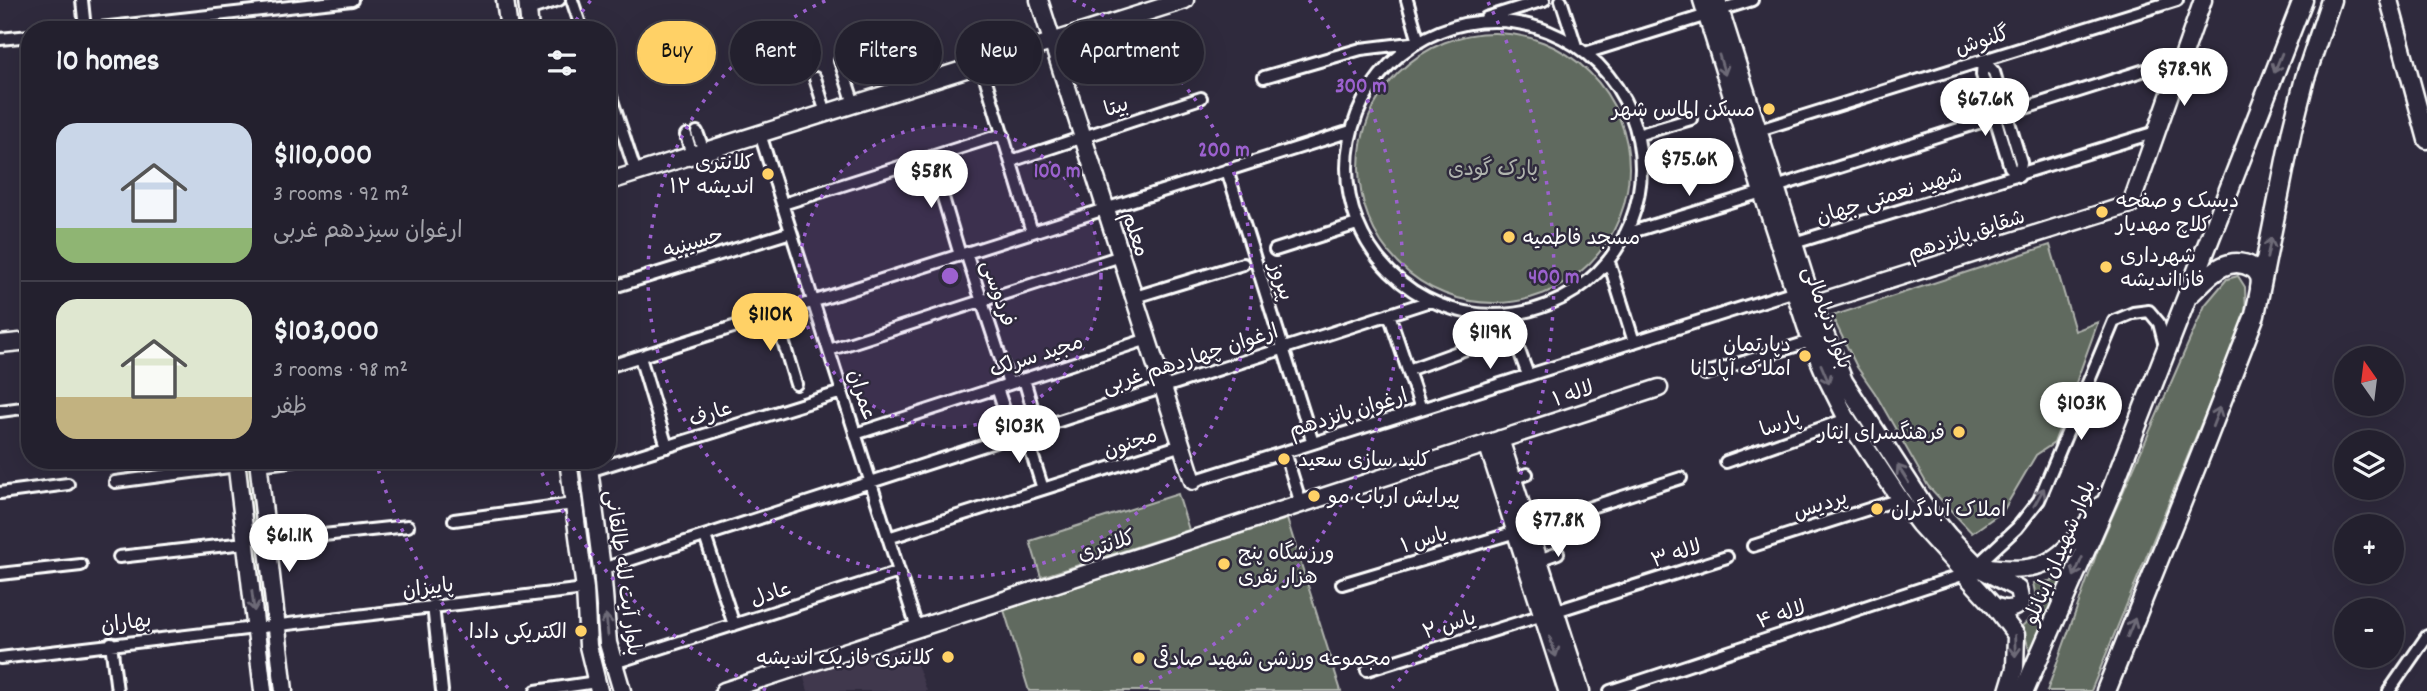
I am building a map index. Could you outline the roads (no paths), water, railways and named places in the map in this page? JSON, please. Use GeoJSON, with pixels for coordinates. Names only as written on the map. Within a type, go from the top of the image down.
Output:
{"type":"FeatureCollection","features":[{"type":"Feature","properties":{"kind":"main road","name":"بلوار شهیدان اینانلو"},"geometry":{"type":"LineString","coordinates":[[2024,691],[2110,494],[2303,0]]}},
{"type":"Feature","properties":{"kind":"main road"},"geometry":{"type":"LineString","coordinates":[[2255,315],[2292,130],[2305,78],[2330,5]]}},
{"type":"Feature","properties":{"kind":"main road"},"geometry":{"type":"LineString","coordinates":[[2106,691],[2255,315],[2262,280],[2258,272],[2242,264],[2224,265],[2212,272],[2185,299]]}},
{"type":"Feature","properties":{"kind":"street"},"geometry":{"type":"LineString","coordinates":[[82,0],[83,21]]}},
{"type":"Feature","properties":{"kind":"street"},"geometry":{"type":"LineString","coordinates":[[173,21],[352,0]]}},
{"type":"Feature","properties":{"kind":"street"},"geometry":{"type":"LineString","coordinates":[[505,0],[508,21]]}},
{"type":"Feature","properties":{"kind":"street"},"geometry":{"type":"LineString","coordinates":[[527,5],[559,0]]}},
{"type":"Feature","properties":{"kind":"street"},"geometry":{"type":"LineString","coordinates":[[572,0],[579,21]]}},
{"type":"Feature","properties":{"kind":"street","name":"معلم"},"geometry":{"type":"LineString","coordinates":[[1039,0],[1193,481]]}},
{"type":"Feature","properties":{"kind":"street"},"geometry":{"type":"LineString","coordinates":[[1407,0],[1419,42]]}},
{"type":"Feature","properties":{"kind":"street"},"geometry":{"type":"LineString","coordinates":[[1471,23],[1498,21],[1525,25],[1552,33],[1585,53],[1603,70],[1618,90],[1637,135],[1640,155],[1638,196],[1625,234],[1609,261],[1572,292],[1552,303],[1508,314],[1455,310],[1430,301],[1407,287],[1387,269],[1370,248],[1357,224],[1346,178],[1347,154],[1351,131],[1361,104],[1376,80],[1395,59],[1419,42],[1444,30],[1544,0]]}},
{"type":"Feature","properties":{"kind":"street"},"geometry":{"type":"LineString","coordinates":[[1561,0],[1576,46]]}},
{"type":"Feature","properties":{"kind":"street"},"geometry":{"type":"LineString","coordinates":[[1585,53],[1712,6],[1752,0]]}},
{"type":"Feature","properties":{"kind":"street","name":"گلنوش"},"geometry":{"type":"LineString","coordinates":[[1759,131],[2177,0]]}},
{"type":"Feature","properties":{"kind":"street"},"geometry":{"type":"LineString","coordinates":[[2156,132],[2203,0]]}},
{"type":"Feature","properties":{"kind":"street"},"geometry":{"type":"LineString","coordinates":[[2389,0],[2427,140]]}},
{"type":"Feature","properties":{"kind":"street"},"geometry":{"type":"LineString","coordinates":[[1042,45],[1147,6],[1177,1]]}},
{"type":"Feature","properties":{"kind":"street","name":"بلوار دنیامالی"},"geometry":{"type":"LineString","coordinates":[[1712,6],[1759,131],[1769,190],[1794,243],[1813,304],[1844,381],[1926,508],[2015,635],[2015,668],[2008,691]]}},
{"type":"Feature","properties":{"kind":"street","name":"بلوار دنیامالی"},"geometry":{"type":"LineString","coordinates":[[1712,6],[1769,190],[1795,291],[1827,379],[1847,419],[1900,499],[1919,524],[1971,570]]}},
{"type":"Feature","properties":{"kind":"street"},"geometry":{"type":"LineString","coordinates":[[0,39],[21,37]]}},
{"type":"Feature","properties":{"kind":"street"},"geometry":{"type":"LineString","coordinates":[[1264,77],[1362,49],[1419,42]]}},
{"type":"Feature","properties":{"kind":"street"},"geometry":{"type":"LineString","coordinates":[[1625,234],[2183,58]]}},
{"type":"Feature","properties":{"kind":"street"},"geometry":{"type":"LineString","coordinates":[[1983,60],[1982,75],[2001,117],[2010,167],[2019,176]]}},
{"type":"Feature","properties":{"kind":"street"},"geometry":{"type":"LineString","coordinates":[[616,179],[956,72]]}},
{"type":"Feature","properties":{"kind":"street"},"geometry":{"type":"LineString","coordinates":[[817,84],[826,113]]}},
{"type":"Feature","properties":{"kind":"street"},"geometry":{"type":"LineString","coordinates":[[847,84],[854,104]]}},
{"type":"Feature","properties":{"kind":"street"},"geometry":{"type":"LineString","coordinates":[[895,84],[897,91]]}},
{"type":"Feature","properties":{"kind":"street"},"geometry":{"type":"LineString","coordinates":[[987,84],[1032,232]]}},
{"type":"Feature","properties":{"kind":"street","name":"بیتا"},"geometry":{"type":"LineString","coordinates":[[1011,161],[1200,98]]}},
{"type":"Feature","properties":{"kind":"street"},"geometry":{"type":"LineString","coordinates":[[616,112],[636,173]]}},
{"type":"Feature","properties":{"kind":"street"},"geometry":{"type":"LineString","coordinates":[[1637,135],[1691,119]]}},
{"type":"Feature","properties":{"kind":"street"},"geometry":{"type":"LineString","coordinates":[[616,364],[1351,131]]}},
{"type":"Feature","properties":{"kind":"street","name":"شهید نعمتی جهان"},"geometry":{"type":"LineString","coordinates":[[1794,243],[2156,132]]}},
{"type":"Feature","properties":{"kind":"street","name":"شقایق پانزدهم"},"geometry":{"type":"LineString","coordinates":[[1813,304],[2131,204],[2156,132]]}},
{"type":"Feature","properties":{"kind":"street"},"geometry":{"type":"LineString","coordinates":[[691,133],[698,153]]}},
{"type":"Feature","properties":{"kind":"street","name":"عمران"},"geometry":{"type":"LineString","coordinates":[[760,134],[917,628]]}},
{"type":"Feature","properties":{"kind":"street"},"geometry":{"type":"LineString","coordinates":[[783,204],[1003,134]]}},
{"type":"Feature","properties":{"kind":"street","name":"فردوسی"},"geometry":{"type":"LineString","coordinates":[[932,157],[1009,384]]}},
{"type":"Feature","properties":{"kind":"street","name":"پیروز"},"geometry":{"type":"LineString","coordinates":[[1227,170],[1313,443]]}},
{"type":"Feature","properties":{"kind":"street"},"geometry":{"type":"LineString","coordinates":[[1275,250],[1357,224]]}},
{"type":"Feature","properties":{"kind":"street","name":"حسینیه"},"geometry":{"type":"LineString","coordinates":[[616,286],[791,232]]}},
{"type":"Feature","properties":{"kind":"street"},"geometry":{"type":"LineString","coordinates":[[829,350],[1121,256]]}},
{"type":"Feature","properties":{"kind":"street"},"geometry":{"type":"LineString","coordinates":[[1609,261],[1634,342]]}},
{"type":"Feature","properties":{"kind":"street"},"geometry":{"type":"LineString","coordinates":[[1135,297],[1243,264]]}},
{"type":"Feature","properties":{"kind":"street","name":"ارغوان پانزدهم"},"geometry":{"type":"LineString","coordinates":[[1193,481],[1795,291]]}},
{"type":"Feature","properties":{"kind":"street","name":"ارغوان چهاردهم غربی"},"geometry":{"type":"LineString","coordinates":[[602,569],[1430,301]]}},
{"type":"Feature","properties":{"kind":"street"},"geometry":{"type":"LineString","coordinates":[[1971,570],[2017,528],[2039,500],[2114,321],[2133,313],[2149,311],[2159,323],[2166,352]]}},
{"type":"Feature","properties":{"kind":"street"},"geometry":{"type":"LineString","coordinates":[[775,314],[796,384]]}},
{"type":"Feature","properties":{"kind":"street"},"geometry":{"type":"LineString","coordinates":[[1388,314],[1421,409]]}},
{"type":"Feature","properties":{"kind":"street"},"geometry":{"type":"LineString","coordinates":[[1510,326],[1528,375]]}},
{"type":"Feature","properties":{"kind":"street","name":"مجید سرلک"},"geometry":{"type":"LineString","coordinates":[[855,434],[1148,339]]}},
{"type":"Feature","properties":{"kind":"street"},"geometry":{"type":"LineString","coordinates":[[1705,374],[1811,341]]}},
{"type":"Feature","properties":{"kind":"street"},"geometry":{"type":"LineString","coordinates":[[0,344],[21,342]]}},
{"type":"Feature","properties":{"kind":"street"},"geometry":{"type":"LineString","coordinates":[[1408,370],[1477,345]]}},
{"type":"Feature","properties":{"kind":"street"},"geometry":{"type":"LineString","coordinates":[[640,357],[667,447]]}},
{"type":"Feature","properties":{"kind":"street"},"geometry":{"type":"LineString","coordinates":[[1024,379],[1038,428]]}},
{"type":"Feature","properties":{"kind":"street"},"geometry":{"type":"LineString","coordinates":[[997,388],[1013,436]]}},
{"type":"Feature","properties":{"kind":"street","name":"لاله ۱"},"geometry":{"type":"LineString","coordinates":[[1494,441],[1658,388]]}},
{"type":"Feature","properties":{"kind":"street","name":"عارف"},"geometry":{"type":"LineString","coordinates":[[616,459],[667,447],[842,392]]}},
{"type":"Feature","properties":{"kind":"street"},"geometry":{"type":"LineString","coordinates":[[0,411],[21,408]]}},
{"type":"Feature","properties":{"kind":"street","name":"پارسا"},"geometry":{"type":"LineString","coordinates":[[1726,462],[1847,419]]}},
{"type":"Feature","properties":{"kind":"street"},"geometry":{"type":"LineString","coordinates":[[1025,432],[1043,489]]}},
{"type":"Feature","properties":{"kind":"street"},"geometry":{"type":"LineString","coordinates":[[1494,441],[1510,480],[1522,529],[1574,690]]}},
{"type":"Feature","properties":{"kind":"street","name":"کلانتری"},"geometry":{"type":"LineString","coordinates":[[724,691],[1494,441]]}},
{"type":"Feature","properties":{"kind":"street","name":"مجنون"},"geometry":{"type":"LineString","coordinates":[[888,538],[1182,445]]}},
{"type":"Feature","properties":{"kind":"street"},"geometry":{"type":"LineString","coordinates":[[1284,452],[1301,504]]}},
{"type":"Feature","properties":{"kind":"street"},"geometry":{"type":"LineString","coordinates":[[115,482],[198,469]]}},
{"type":"Feature","properties":{"kind":"street"},"geometry":{"type":"LineString","coordinates":[[238,469],[263,691]]}},
{"type":"Feature","properties":{"kind":"street"},"geometry":{"type":"LineString","coordinates":[[259,469],[284,691]]}},
{"type":"Feature","properties":{"kind":"street"},"geometry":{"type":"LineString","coordinates":[[536,691],[598,687],[588,646],[585,589],[569,469]]}},
{"type":"Feature","properties":{"kind":"street","name":"بلوار آیت لله طالقانی"},"geometry":{"type":"LineString","coordinates":[[589,469],[608,643],[622,691]]}},
{"type":"Feature","properties":{"kind":"street","name":"یاس ۱"},"geometry":{"type":"LineString","coordinates":[[1342,584],[1681,478]]}},
{"type":"Feature","properties":{"kind":"street"},"geometry":{"type":"LineString","coordinates":[[0,493],[68,484]]}},
{"type":"Feature","properties":{"kind":"street"},"geometry":{"type":"LineString","coordinates":[[1971,570],[2009,570],[2046,563],[2066,551],[2110,494]]}},
{"type":"Feature","properties":{"kind":"street","name":"پردیس"},"geometry":{"type":"LineString","coordinates":[[1753,546],[1900,499]]}},
{"type":"Feature","properties":{"kind":"street"},"geometry":{"type":"LineString","coordinates":[[454,520],[573,504]]}},
{"type":"Feature","properties":{"kind":"street"},"geometry":{"type":"LineString","coordinates":[[267,541],[408,526]]}},
{"type":"Feature","properties":{"kind":"street"},"geometry":{"type":"LineString","coordinates":[[1522,529],[1539,560],[1549,613]]}},
{"type":"Feature","properties":{"kind":"street"},"geometry":{"type":"LineString","coordinates":[[705,536],[734,625]]}},
{"type":"Feature","properties":{"kind":"street"},"geometry":{"type":"LineString","coordinates":[[120,557],[245,543]]}},
{"type":"Feature","properties":{"kind":"street"},"geometry":{"type":"LineString","coordinates":[[1539,560],[1558,553]]}},
{"type":"Feature","properties":{"kind":"street","name":"لاله ۳"},"geometry":{"type":"LineString","coordinates":[[1549,613],[1727,557]]}},
{"type":"Feature","properties":{"kind":"street"},"geometry":{"type":"LineString","coordinates":[[0,574],[81,565]]}},
{"type":"Feature","properties":{"kind":"street"},"geometry":{"type":"LineString","coordinates":[[1971,570],[2018,589],[2021,603],[2014,608],[2007,610],[1994,606]]}},
{"type":"Feature","properties":{"kind":"street","name":"لاله ۴"},"geometry":{"type":"LineString","coordinates":[[1610,691],[1971,570]]}},
{"type":"Feature","properties":{"kind":"street","name":"عادل"},"geometry":{"type":"LineString","coordinates":[[614,663],[899,572]]}},
{"type":"Feature","properties":{"kind":"street","name":"پاییزان"},"geometry":{"type":"LineString","coordinates":[[256,627],[585,589]]}},
{"type":"Feature","properties":{"kind":"street"},"geometry":{"type":"LineString","coordinates":[[433,605],[442,691]]}},
{"type":"Feature","properties":{"kind":"street","name":"یاس ۲"},"geometry":{"type":"LineString","coordinates":[[1367,670],[1549,613]]}},
{"type":"Feature","properties":{"kind":"street","name":"بهاران"},"geometry":{"type":"LineString","coordinates":[[0,658],[256,627]]}},
{"type":"Feature","properties":{"kind":"street"},"geometry":{"type":"LineString","coordinates":[[2389,691],[2427,636]]}},
{"type":"Feature","properties":{"kind":"street"},"geometry":{"type":"LineString","coordinates":[[111,643],[117,691]]}},
{"type":"Feature","properties":{"kind":"place","name":"مسکن الماس شهر"},"geometry":{"type":"Point","coordinates":[1769,109]}},
{"type":"Feature","properties":{"kind":"place","name":"کلانتری ۱۲ اندیشه"},"geometry":{"type":"Point","coordinates":[768,174]}},
{"type":"Feature","properties":{"kind":"place","name":"دیسک و صفحه کلاچ مهدیار"},"geometry":{"type":"Point","coordinates":[2102,212]}},
{"type":"Feature","properties":{"kind":"place","name":"مسجد فاطمیه"},"geometry":{"type":"Point","coordinates":[1509,237]}},
{"type":"Feature","properties":{"kind":"place","name":"شهرداری فاز1اندیشه"},"geometry":{"type":"Point","coordinates":[2106,267]}},
{"type":"Feature","properties":{"kind":"place","name":"دپارتمان املاک آپادانا"},"geometry":{"type":"Point","coordinates":[1805,356]}},
{"type":"Feature","properties":{"kind":"place","name":"فرهنگسرای ایثار"},"geometry":{"type":"Point","coordinates":[1959,432]}},
{"type":"Feature","properties":{"kind":"place","name":"کلید سازی سعید"},"geometry":{"type":"Point","coordinates":[1284,459]}},
{"type":"Feature","properties":{"kind":"place","name":"پیرایش ارباب مو"},"geometry":{"type":"Point","coordinates":[1314,496]}},
{"type":"Feature","properties":{"kind":"place","name":"املاک آبادگران"},"geometry":{"type":"Point","coordinates":[1877,509]}},
{"type":"Feature","properties":{"kind":"place","name":"ورزشگاه پنج هزار نفری"},"geometry":{"type":"Point","coordinates":[1224,564]}},
{"type":"Feature","properties":{"kind":"place","name":"الکتریکی دادا"},"geometry":{"type":"Point","coordinates":[581,631]}},
{"type":"Feature","properties":{"kind":"place","name":"کلانتری فاز یک اندیشه"},"geometry":{"type":"Point","coordinates":[948,657]}},
{"type":"Feature","properties":{"kind":"place","name":"مجموعه ورزشی شهید صادقی"},"geometry":{"type":"Point","coordinates":[1139,658]}},
{"type":"Feature","properties":{"kind":"park label","name":"پارک گودی"},"geometry":{"type":"Point","coordinates":[1493,168]}}]}
